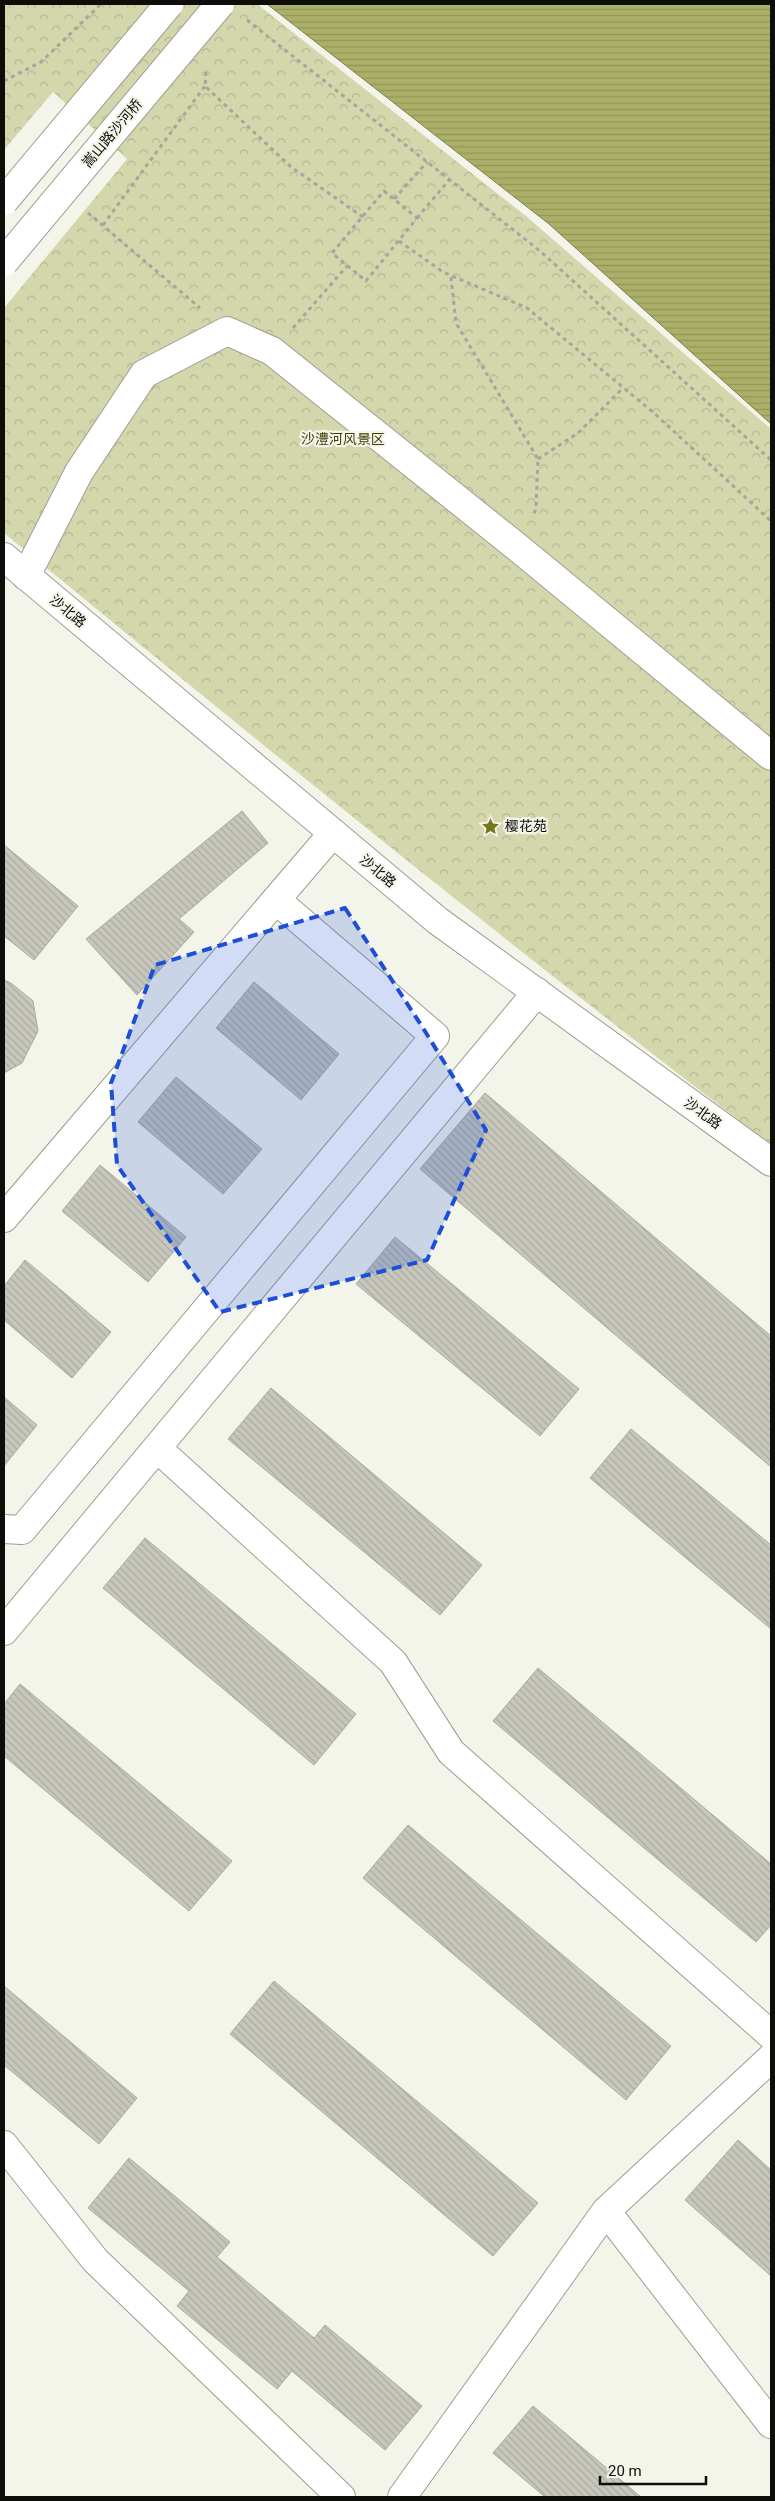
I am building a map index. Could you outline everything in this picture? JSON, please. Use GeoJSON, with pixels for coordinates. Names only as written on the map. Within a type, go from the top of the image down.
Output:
{"type":"FeatureCollection","features":[{"type":"Feature","properties":{"kind":"street"},"geometry":{"type":"LineString","coordinates":[[4,201],[170,4]]}},
{"type":"Feature","properties":{"kind":"street","name":"嵩山路沙河桥"},"geometry":{"type":"LineString","coordinates":[[4,262],[231,10]]}},
{"type":"Feature","properties":{"kind":"street"},"geometry":{"type":"LineString","coordinates":[[26,576],[79,472],[144,374],[227,331],[272,351],[517,546],[771,756]]}},
{"type":"Feature","properties":{"kind":"street","name":"沙北路"},"geometry":{"type":"LineString","coordinates":[[4,557],[438,921],[771,1162]]}},
{"type":"Feature","properties":{"kind":"street"},"geometry":{"type":"LineString","coordinates":[[4,1218],[333,833]]}},
{"type":"Feature","properties":{"kind":"street"},"geometry":{"type":"LineString","coordinates":[[4,1529],[22,1530],[435,1036],[276,900]]}},
{"type":"Feature","properties":{"kind":"street"},"geometry":{"type":"LineString","coordinates":[[4,1631],[158,1449],[537,992]]}},
{"type":"Feature","properties":{"kind":"street"},"geometry":{"type":"LineString","coordinates":[[158,1449],[393,1662],[451,1752],[771,2035]]}},
{"type":"Feature","properties":{"kind":"street"},"geometry":{"type":"LineString","coordinates":[[402,2497],[606,2211],[771,2058]]}},
{"type":"Feature","properties":{"kind":"street"},"geometry":{"type":"LineString","coordinates":[[4,2145],[95,2260],[341,2497]]}},
{"type":"Feature","properties":{"kind":"street"},"geometry":{"type":"LineString","coordinates":[[606,2211],[771,2424]]}},
{"type":"Feature","properties":{"kind":"path"},"geometry":{"type":"LineString","coordinates":[[4,81],[42,62],[101,4]]}},
{"type":"Feature","properties":{"kind":"path"},"geometry":{"type":"LineString","coordinates":[[231,10],[540,251],[771,460]]}},
{"type":"Feature","properties":{"kind":"path"},"geometry":{"type":"LineString","coordinates":[[206,69],[205,86],[103,225],[227,331]]}},
{"type":"Feature","properties":{"kind":"path"},"geometry":{"type":"LineString","coordinates":[[205,86],[291,167],[363,217]]}},
{"type":"Feature","properties":{"kind":"path"},"geometry":{"type":"LineString","coordinates":[[394,199],[427,162]]}},
{"type":"Feature","properties":{"kind":"path"},"geometry":{"type":"LineString","coordinates":[[417,218],[384,191],[332,253],[366,281],[449,180]]}},
{"type":"Feature","properties":{"kind":"path"},"geometry":{"type":"LineString","coordinates":[[399,241],[443,272],[527,308],[654,413],[771,521]]}},
{"type":"Feature","properties":{"kind":"path"},"geometry":{"type":"LineString","coordinates":[[272,351],[347,266]]}},
{"type":"Feature","properties":{"kind":"path"},"geometry":{"type":"LineString","coordinates":[[451,277],[456,322],[538,459],[536,509],[517,546]]}},
{"type":"Feature","properties":{"kind":"path"},"geometry":{"type":"LineString","coordinates":[[538,459],[578,433],[623,388]]}},
{"type":"Feature","properties":{"kind":"highlighted area"},"geometry":{"type":"Polygon","coordinates":[[[345,908],[423,1028],[486,1130],[427,1260],[220,1312],[117,1165],[111,1083],[155,965],[345,908]]]}},
{"type":"Feature","properties":{"kind":"green space","name":"沙澧河风景区"},"geometry":{"type":"Polygon","coordinates":[[[4,4],[257,4],[526,216],[771,429],[771,1145],[385,843],[4,533],[4,308],[127,159],[53,92],[4,150],[4,4]]]}},
{"type":"Feature","properties":{"kind":"shaded area"},"geometry":{"type":"Polygon","coordinates":[[[267,4],[771,4],[771,424],[549,224],[267,4]]]}},
{"type":"Feature","properties":{"kind":"building"},"geometry":{"type":"Polygon","coordinates":[[[242,811],[268,843],[179,919],[194,932],[137,995],[86,939],[242,811]]]}},
{"type":"Feature","properties":{"kind":"building"},"geometry":{"type":"Polygon","coordinates":[[[4,845],[78,906],[34,960],[4,936],[4,845]]]}},
{"type":"Feature","properties":{"kind":"building"},"geometry":{"type":"Polygon","coordinates":[[[4,980],[11,983],[33,1001],[38,1031],[22,1063],[4,1073],[4,980]]]}},
{"type":"Feature","properties":{"kind":"building"},"geometry":{"type":"Polygon","coordinates":[[[254,982],[339,1054],[301,1100],[216,1028],[254,982]]]}},
{"type":"Feature","properties":{"kind":"building"},"geometry":{"type":"Polygon","coordinates":[[[176,1077],[262,1149],[223,1194],[138,1122],[176,1077]]]}},
{"type":"Feature","properties":{"kind":"building"},"geometry":{"type":"Polygon","coordinates":[[[485,1093],[771,1336],[771,1467],[420,1169],[485,1093]]]}},
{"type":"Feature","properties":{"kind":"building"},"geometry":{"type":"Polygon","coordinates":[[[100,1165],[186,1237],[148,1282],[62,1211],[100,1165]]]}},
{"type":"Feature","properties":{"kind":"building"},"geometry":{"type":"Polygon","coordinates":[[[395,1237],[579,1389],[540,1436],[356,1284],[395,1237]]]}},
{"type":"Feature","properties":{"kind":"building"},"geometry":{"type":"Polygon","coordinates":[[[25,1260],[111,1332],[72,1378],[4,1320],[4,1286],[25,1260]]]}},
{"type":"Feature","properties":{"kind":"building"},"geometry":{"type":"Polygon","coordinates":[[[271,1388],[482,1565],[440,1615],[228,1439],[271,1388]]]}},
{"type":"Feature","properties":{"kind":"building"},"geometry":{"type":"Polygon","coordinates":[[[4,1397],[37,1425],[4,1466],[4,1397]]]}},
{"type":"Feature","properties":{"kind":"building"},"geometry":{"type":"Polygon","coordinates":[[[631,1429],[771,1545],[771,1629],[590,1478],[631,1429]]]}},
{"type":"Feature","properties":{"kind":"building"},"geometry":{"type":"Polygon","coordinates":[[[145,1538],[356,1714],[314,1765],[103,1588],[145,1538]]]}},
{"type":"Feature","properties":{"kind":"building"},"geometry":{"type":"Polygon","coordinates":[[[538,1668],[771,1864],[771,1925],[756,1942],[493,1721],[538,1668]]]}},
{"type":"Feature","properties":{"kind":"building"},"geometry":{"type":"Polygon","coordinates":[[[20,1684],[232,1861],[189,1911],[4,1756],[4,1704],[20,1684]]]}},
{"type":"Feature","properties":{"kind":"building"},"geometry":{"type":"Polygon","coordinates":[[[408,1825],[671,2046],[626,2100],[363,1878],[408,1825]]]}},
{"type":"Feature","properties":{"kind":"building"},"geometry":{"type":"Polygon","coordinates":[[[274,1981],[538,2203],[493,2256],[230,2034],[274,1981]]]}},
{"type":"Feature","properties":{"kind":"building"},"geometry":{"type":"Polygon","coordinates":[[[4,1986],[137,2098],[99,2144],[4,2065],[4,1986]]]}},
{"type":"Feature","properties":{"kind":"building"},"geometry":{"type":"Polygon","coordinates":[[[738,2140],[771,2170],[771,2276],[685,2200],[738,2140]]]}},
{"type":"Feature","properties":{"kind":"building"},"geometry":{"type":"Polygon","coordinates":[[[129,2158],[230,2242],[217,2257],[314,2338],[325,2325],[422,2406],[385,2450],[292,2371],[277,2389],[177,2306],[189,2291],[88,2208],[129,2158]]]}},
{"type":"Feature","properties":{"kind":"building"},"geometry":{"type":"Polygon","coordinates":[[[533,2406],[641,2497],[545,2497],[493,2453],[533,2406]]]}},
{"type":"Feature","properties":{"kind":"place","name":"樱花苑"},"geometry":{"type":"Point","coordinates":[491,826]}}]}
